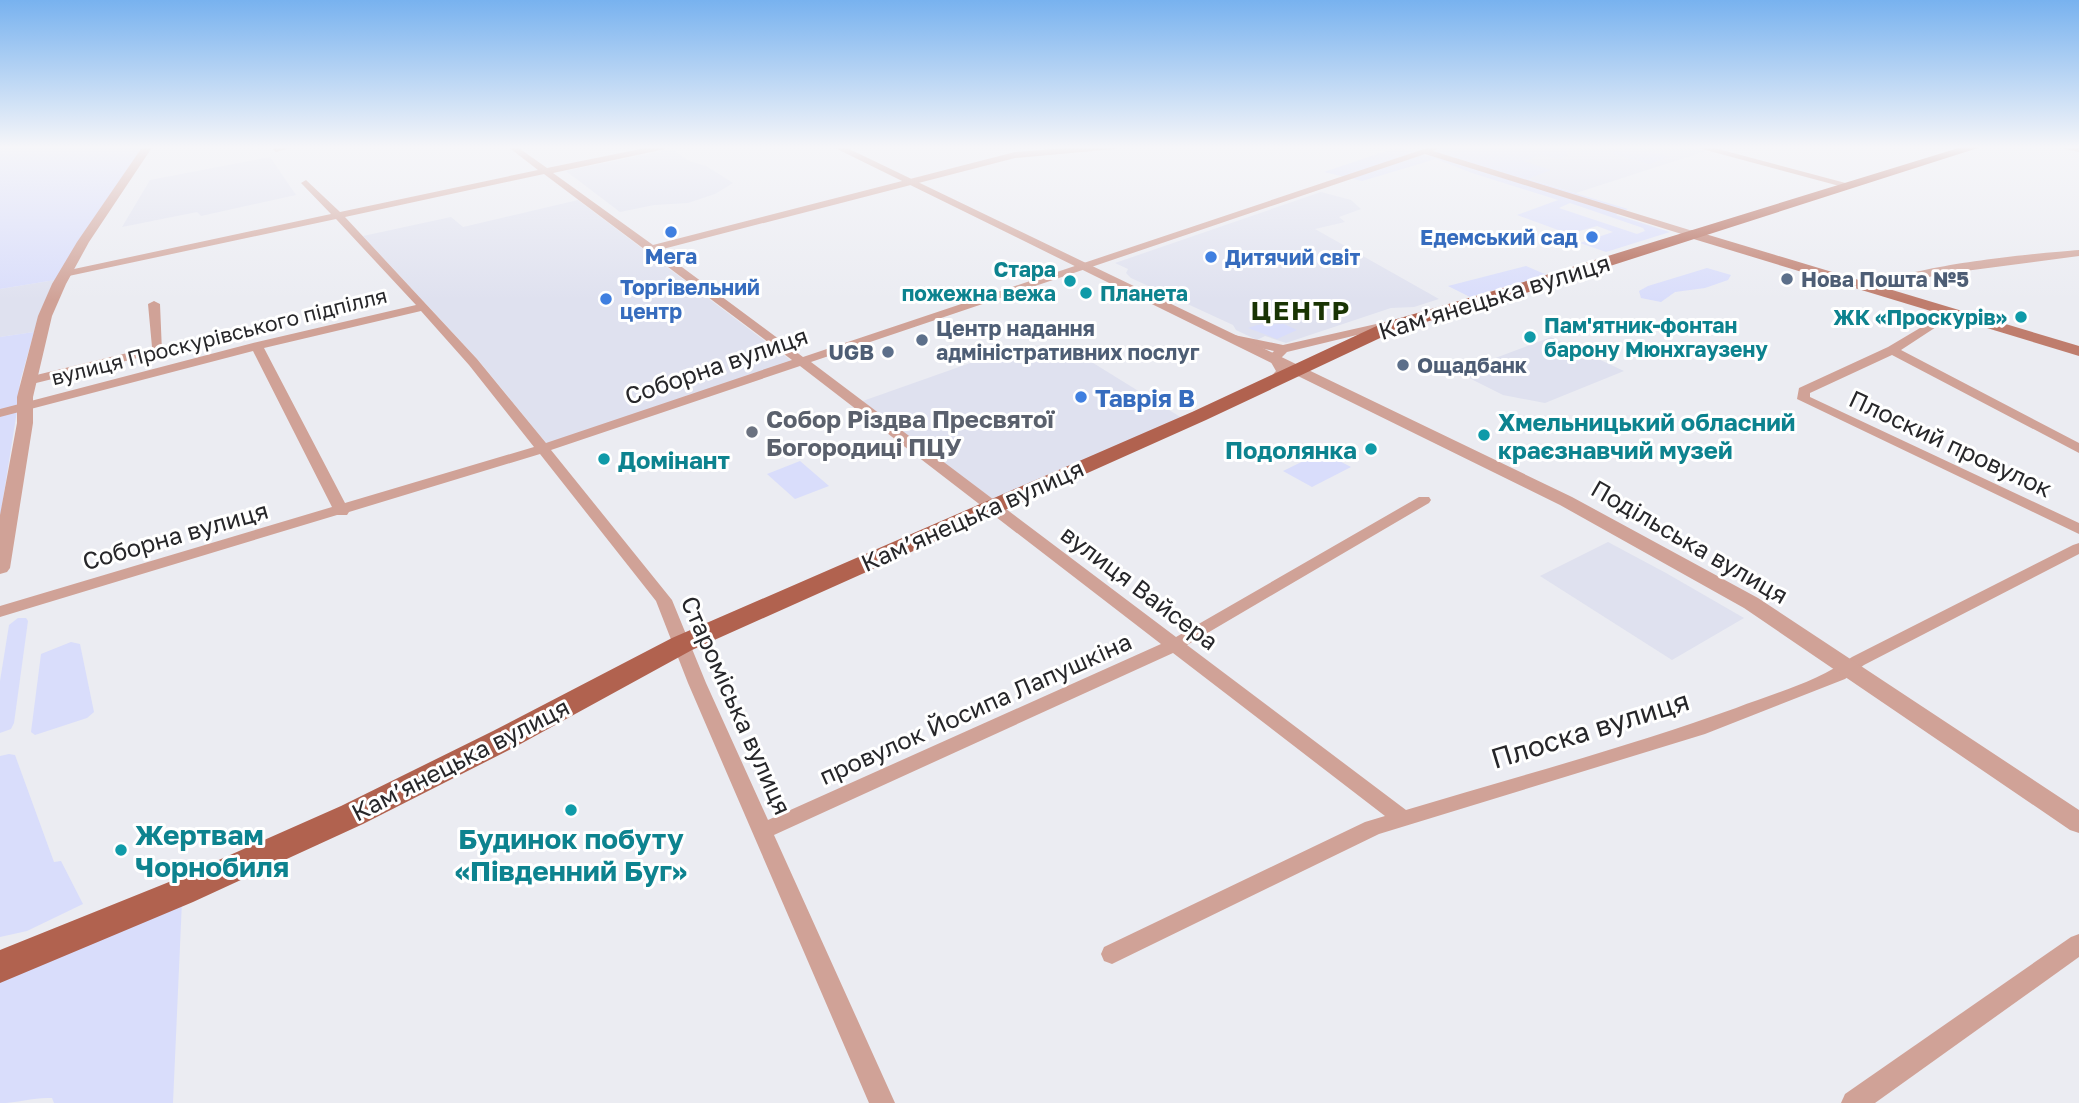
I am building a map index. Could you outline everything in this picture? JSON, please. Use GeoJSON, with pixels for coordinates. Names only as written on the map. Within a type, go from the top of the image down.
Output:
{"type":"FeatureCollection","features":[{"type":"Feature","properties":{"kind":"main road","name":"Камʼянецька вулиця"},"geometry":{"type":"LineString","coordinates":[[0,967],[181,892],[352,815],[504,739],[682,644],[1272,382],[1366,337],[1413,318],[1522,288],[1810,197]]}},
{"type":"Feature","properties":{"kind":"main road"},"geometry":{"type":"LineString","coordinates":[[1692,234],[2079,351]]}},
{"type":"Feature","properties":{"kind":"street"},"geometry":{"type":"LineString","coordinates":[[0,568],[26,423],[28,381],[45,316],[64,274],[114,197]]}},
{"type":"Feature","properties":{"kind":"street","name":"Староміська вулиця"},"geometry":{"type":"LineString","coordinates":[[320,197],[473,362],[664,600],[697,684],[882,1103]]}},
{"type":"Feature","properties":{"kind":"street"},"geometry":{"type":"LineString","coordinates":[[64,274],[421,197]]}},
{"type":"Feature","properties":{"kind":"street","name":"вулиця Вайсера"},"geometry":{"type":"LineString","coordinates":[[581,197],[1401,817]]}},
{"type":"Feature","properties":{"kind":"street"},"geometry":{"type":"LineString","coordinates":[[651,249],[852,197]]}},
{"type":"Feature","properties":{"kind":"street","name":"Подільська вулиця"},"geometry":{"type":"LineString","coordinates":[[943,197],[1224,334],[1279,355],[1296,371],[1590,514],[1736,594],[2079,823]]}},
{"type":"Feature","properties":{"kind":"street","name":"Соборна вулиця"},"geometry":{"type":"LineString","coordinates":[[0,612],[342,512],[542,449],[1286,197]]}},
{"type":"Feature","properties":{"kind":"street"},"geometry":{"type":"LineString","coordinates":[[1574,197],[1692,234]]}},
{"type":"Feature","properties":{"kind":"street"},"geometry":{"type":"LineString","coordinates":[[1877,289],[1916,277],[2079,253]]}},
{"type":"Feature","properties":{"kind":"street"},"geometry":{"type":"LineString","coordinates":[[28,381],[158,349],[154,304]]}},
{"type":"Feature","properties":{"kind":"street","name":"вулиця Проскурівського підпілля"},"geometry":{"type":"LineString","coordinates":[[0,413],[257,346],[423,307]]}},
{"type":"Feature","properties":{"kind":"street"},"geometry":{"type":"LineString","coordinates":[[1892,349],[1952,312]]}},
{"type":"Feature","properties":{"kind":"street"},"geometry":{"type":"LineString","coordinates":[[1272,382],[1282,371],[1279,355],[1413,318]]}},
{"type":"Feature","properties":{"kind":"street"},"geometry":{"type":"LineString","coordinates":[[257,346],[342,512]]}},
{"type":"Feature","properties":{"kind":"street"},"geometry":{"type":"LineString","coordinates":[[1892,349],[2079,449]]}},
{"type":"Feature","properties":{"kind":"street","name":"Плоский провулок"},"geometry":{"type":"LineString","coordinates":[[1892,349],[1816,384],[1804,391],[1804,399],[2079,529]]}},
{"type":"Feature","properties":{"kind":"street","name":"провулок Йосипа Лапушкіна"},"geometry":{"type":"LineString","coordinates":[[763,831],[1175,645],[1424,500]]}},
{"type":"Feature","properties":{"kind":"street","name":"Плоска вулиця"},"geometry":{"type":"LineString","coordinates":[[1112,954],[1310,856],[1401,817],[1698,729],[1801,691],[1839,675],[1858,660],[2079,548]]}},
{"type":"Feature","properties":{"kind":"street"},"geometry":{"type":"LineString","coordinates":[[1854,1103],[2079,944]]}},
{"type":"Feature","properties":{"kind":"shaded area"},"geometry":{"type":"Polygon","coordinates":[[[0,197],[110,197],[55,280],[0,289],[0,197]]]}},
{"type":"Feature","properties":{"kind":"shaded area"},"geometry":{"type":"Polygon","coordinates":[[[140,197],[285,197],[201,216],[197,212],[122,227],[140,197]]]}},
{"type":"Feature","properties":{"kind":"shaded area"},"geometry":{"type":"Polygon","coordinates":[[[601,197],[705,197],[688,203],[654,205],[620,212],[601,197]]]}},
{"type":"Feature","properties":{"kind":"shaded area"},"geometry":{"type":"Polygon","coordinates":[[[1305,197],[1342,197],[1351,200],[1361,209],[1339,217],[1345,222],[1315,229],[1439,299],[1414,307],[1391,308],[1286,343],[1265,336],[1257,340],[1236,330],[1233,325],[1131,278],[1126,273],[1128,269],[1115,263],[1305,197]]]}},
{"type":"Feature","properties":{"kind":"shaded area"},"geometry":{"type":"Polygon","coordinates":[[[1550,197],[1590,197],[1628,209],[1616,215],[1670,232],[1606,252],[1580,243],[1613,232],[1597,226],[1569,234],[1517,215],[1558,200],[1550,197]],[[1570,203],[1559,208],[1637,234],[1645,231],[1643,228],[1570,203]]]}},
{"type":"Feature","properties":{"kind":"shaded area"},"geometry":{"type":"Polygon","coordinates":[[[578,200],[793,362],[547,444],[479,361],[363,236],[451,217],[463,227],[578,200]]]}},
{"type":"Feature","properties":{"kind":"shaded area"},"geometry":{"type":"Polygon","coordinates":[[[1526,266],[1547,275],[1470,297],[1448,286],[1526,266]]]}},
{"type":"Feature","properties":{"kind":"shaded area"},"geometry":{"type":"Polygon","coordinates":[[[1707,268],[1731,275],[1728,280],[1705,288],[1675,292],[1661,302],[1641,298],[1639,291],[1648,286],[1707,268]]]}},
{"type":"Feature","properties":{"kind":"shaded area"},"geometry":{"type":"Polygon","coordinates":[[[55,280],[34,332],[0,337],[0,289],[55,280]]]}},
{"type":"Feature","properties":{"kind":"shaded area"},"geometry":{"type":"Polygon","coordinates":[[[1284,324],[1297,330],[1277,339],[1248,328],[1257,325],[1284,324]]]}},
{"type":"Feature","properties":{"kind":"shaded area"},"geometry":{"type":"Polygon","coordinates":[[[34,332],[20,382],[18,406],[0,410],[0,337],[34,332]]]}},
{"type":"Feature","properties":{"kind":"shaded area"},"geometry":{"type":"Polygon","coordinates":[[[1551,337],[1624,371],[1545,403],[1503,395],[1467,377],[1474,374],[1466,369],[1551,337]]]}},
{"type":"Feature","properties":{"kind":"shaded area"},"geometry":{"type":"Polygon","coordinates":[[[1007,350],[1077,353],[1182,418],[994,500],[860,402],[1007,350]]]}},
{"type":"Feature","properties":{"kind":"shaded area"},"geometry":{"type":"Polygon","coordinates":[[[17,411],[0,518],[0,415],[17,411]]]}},
{"type":"Feature","properties":{"kind":"shaded area"},"geometry":{"type":"Polygon","coordinates":[[[1322,452],[1351,467],[1312,487],[1283,471],[1322,452]]]}},
{"type":"Feature","properties":{"kind":"shaded area"},"geometry":{"type":"Polygon","coordinates":[[[800,461],[829,486],[795,499],[767,474],[800,461]]]}},
{"type":"Feature","properties":{"kind":"shaded area"},"geometry":{"type":"Polygon","coordinates":[[[1608,542],[1744,618],[1672,660],[1540,576],[1608,542]]]}},
{"type":"Feature","properties":{"kind":"shaded area"},"geometry":{"type":"Polygon","coordinates":[[[18,618],[26,618],[28,621],[14,723],[11,729],[0,733],[0,681],[9,625],[18,618]]]}},
{"type":"Feature","properties":{"kind":"shaded area"},"geometry":{"type":"Polygon","coordinates":[[[71,642],[80,644],[94,712],[87,718],[35,735],[31,732],[41,654],[71,642]]]}},
{"type":"Feature","properties":{"kind":"shaded area"},"geometry":{"type":"Polygon","coordinates":[[[15,755],[54,862],[61,861],[83,904],[27,931],[0,937],[0,756],[15,755]]]}},
{"type":"Feature","properties":{"kind":"shaded area"},"geometry":{"type":"Polygon","coordinates":[[[182,901],[173,1103],[54,1103],[52,1098],[46,1098],[0,1103],[0,978],[182,901]]]}},
{"type":"Feature","properties":{"kind":"place","name":"Мега"},"geometry":{"type":"Point","coordinates":[671,232]}},
{"type":"Feature","properties":{"kind":"place","name":"Едемський сад"},"geometry":{"type":"Point","coordinates":[1592,237]}},
{"type":"Feature","properties":{"kind":"place","name":"Дитячий світ"},"geometry":{"type":"Point","coordinates":[1211,257]}},
{"type":"Feature","properties":{"kind":"place","name":"Нова Пошта №5"},"geometry":{"type":"Point","coordinates":[1787,279]}},
{"type":"Feature","properties":{"kind":"place","name":"Стара пожежна вежа"},"geometry":{"type":"Point","coordinates":[1070,281]}},
{"type":"Feature","properties":{"kind":"place","name":"Планета"},"geometry":{"type":"Point","coordinates":[1086,293]}},
{"type":"Feature","properties":{"kind":"place","name":"Торгівельний центр"},"geometry":{"type":"Point","coordinates":[606,299]}},
{"type":"Feature","properties":{"kind":"place","name":"ЖК «Проскурів»"},"geometry":{"type":"Point","coordinates":[2021,317]}},
{"type":"Feature","properties":{"kind":"place","name":"Пам'ятник-фонтан барону Мюнхгаузену"},"geometry":{"type":"Point","coordinates":[1530,337]}},
{"type":"Feature","properties":{"kind":"place","name":"Центр надання адміністративних послуг"},"geometry":{"type":"Point","coordinates":[922,340]}},
{"type":"Feature","properties":{"kind":"place","name":"UGB"},"geometry":{"type":"Point","coordinates":[888,352]}},
{"type":"Feature","properties":{"kind":"place","name":"Ощадбанк"},"geometry":{"type":"Point","coordinates":[1403,365]}},
{"type":"Feature","properties":{"kind":"place","name":"Таврія В"},"geometry":{"type":"Point","coordinates":[1081,397]}},
{"type":"Feature","properties":{"kind":"place","name":"Собор Різдва Пресвятої Богородиці ПЦУ"},"geometry":{"type":"Point","coordinates":[752,432]}},
{"type":"Feature","properties":{"kind":"place","name":"Хмельницький обласний краєзнавчий музей"},"geometry":{"type":"Point","coordinates":[1484,435]}},
{"type":"Feature","properties":{"kind":"place","name":"Подолянка"},"geometry":{"type":"Point","coordinates":[1371,449]}},
{"type":"Feature","properties":{"kind":"place","name":"Домінант"},"geometry":{"type":"Point","coordinates":[604,459]}},
{"type":"Feature","properties":{"kind":"place","name":"Будинок побуту «Південний Буг»"},"geometry":{"type":"Point","coordinates":[571,810]}},
{"type":"Feature","properties":{"kind":"place","name":"Жертвам Чорнобиля"},"geometry":{"type":"Point","coordinates":[121,850]}},
{"type":"Feature","properties":{"kind":"district","name":"ЦЕНТР"},"geometry":{"type":"Point","coordinates":[1301,310]}}]}
